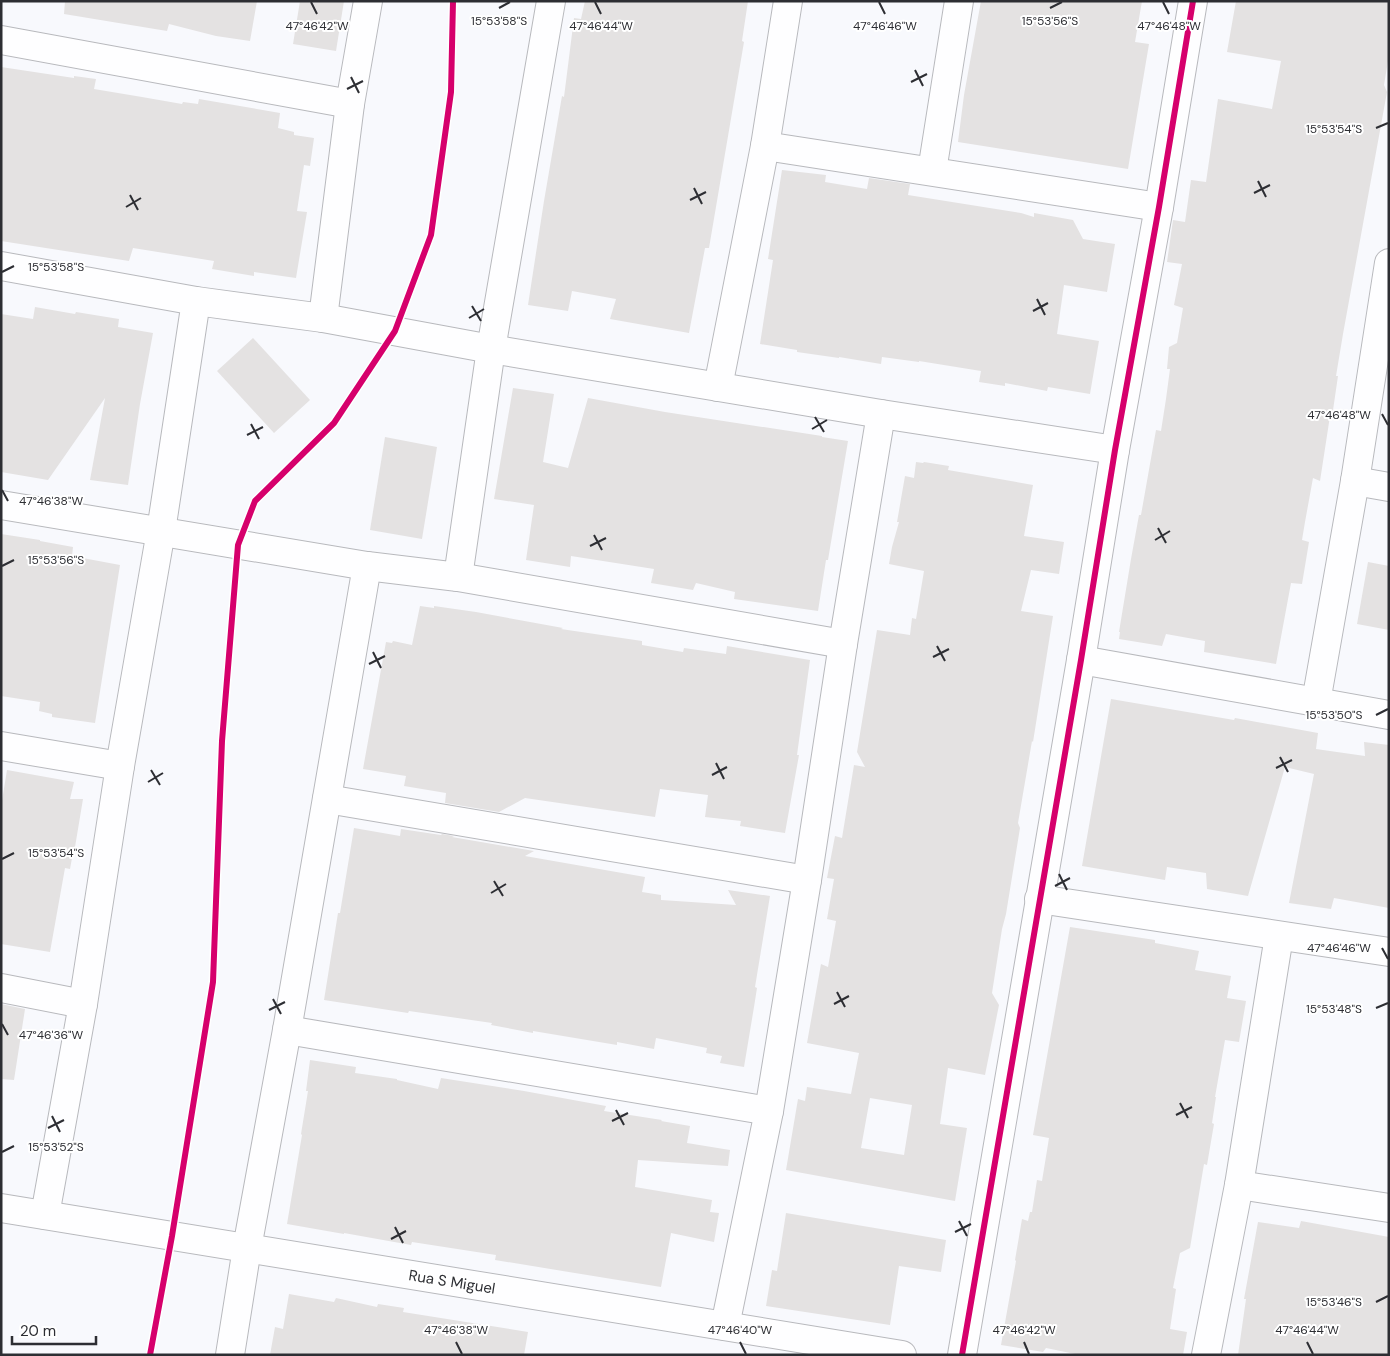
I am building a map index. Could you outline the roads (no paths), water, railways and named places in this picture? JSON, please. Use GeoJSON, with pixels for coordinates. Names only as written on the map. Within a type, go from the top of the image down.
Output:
{"type":"FeatureCollection","features":[{"type":"Feature","properties":{"kind":"street"},"geometry":{"type":"LineString","coordinates":[[323,318],[350,104],[368,1]]}},
{"type":"Feature","properties":{"kind":"street"},"geometry":{"type":"LineString","coordinates":[[458,578],[490,349],[551,1]]}},
{"type":"Feature","properties":{"kind":"street"},"geometry":{"type":"LineString","coordinates":[[718,387],[765,146],[788,1]]}},
{"type":"Feature","properties":{"kind":"street"},"geometry":{"type":"LineString","coordinates":[[932,171],[959,1]]}},
{"type":"Feature","properties":{"kind":"street"},"geometry":{"type":"LineString","coordinates":[[962,1355],[1193,1]]}},
{"type":"Feature","properties":{"kind":"street"},"geometry":{"type":"LineString","coordinates":[[1,40],[350,104]]}},
{"type":"Feature","properties":{"kind":"street"},"geometry":{"type":"LineString","coordinates":[[765,146],[1159,206]]}},
{"type":"Feature","properties":{"kind":"street"},"geometry":{"type":"LineString","coordinates":[[1316,702],[1355,481],[1389,263]]}},
{"type":"Feature","properties":{"kind":"street"},"geometry":{"type":"LineString","coordinates":[[1,266],[196,301],[323,318],[490,349],[718,387],[1115,450]]}},
{"type":"Feature","properties":{"kind":"street"},"geometry":{"type":"LineString","coordinates":[[45,1215],[83,1004],[120,766],[161,531],[196,301]]}},
{"type":"Feature","properties":{"kind":"street"},"geometry":{"type":"LineString","coordinates":[[725,1326],[769,1111],[881,414]]}},
{"type":"Feature","properties":{"kind":"street"},"geometry":{"type":"LineString","coordinates":[[1355,481],[1389,487]]}},
{"type":"Feature","properties":{"kind":"street"},"geometry":{"type":"LineString","coordinates":[[1,505],[367,566],[458,578],[843,644]]}},
{"type":"Feature","properties":{"kind":"street"},"geometry":{"type":"LineString","coordinates":[[230,1355],[247,1248],[287,1030],[367,566]]}},
{"type":"Feature","properties":{"kind":"street"},"geometry":{"type":"LineString","coordinates":[[1082,660],[1389,715]]}},
{"type":"Feature","properties":{"kind":"street"},"geometry":{"type":"LineString","coordinates":[[1,746],[120,766]]}},
{"type":"Feature","properties":{"kind":"street"},"geometry":{"type":"LineString","coordinates":[[327,799],[807,880]]}},
{"type":"Feature","properties":{"kind":"street"},"geometry":{"type":"LineString","coordinates":[[1039,899],[1389,952]]}},
{"type":"Feature","properties":{"kind":"street"},"geometry":{"type":"LineString","coordinates":[[1206,1355],[1239,1185],[1279,936]]}},
{"type":"Feature","properties":{"kind":"street"},"geometry":{"type":"LineString","coordinates":[[1,988],[83,1004]]}},
{"type":"Feature","properties":{"kind":"street"},"geometry":{"type":"LineString","coordinates":[[287,1030],[769,1111]]}},
{"type":"Feature","properties":{"kind":"street"},"geometry":{"type":"LineString","coordinates":[[1239,1185],[1389,1208]]}},
{"type":"Feature","properties":{"kind":"street","name":"Rua S Miguel"},"geometry":{"type":"LineString","coordinates":[[1,1208],[725,1326],[825,1348],[902,1355]]}}]}
